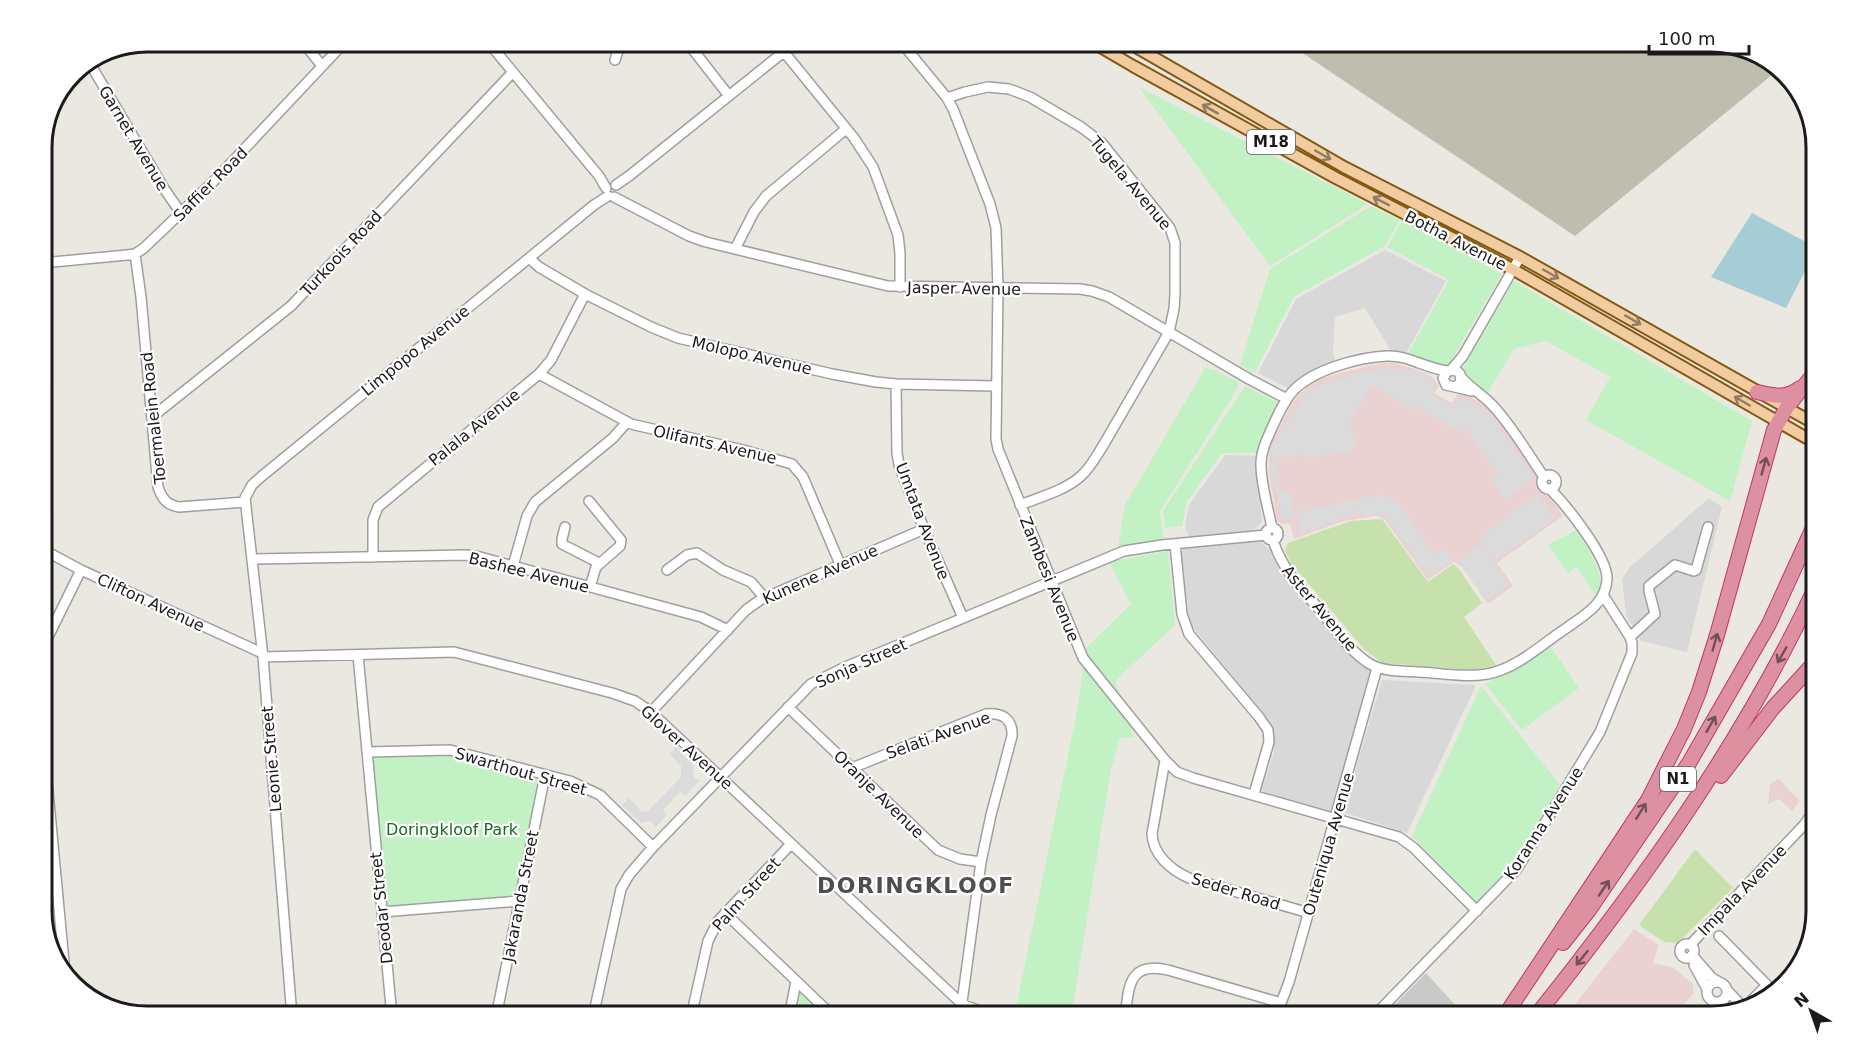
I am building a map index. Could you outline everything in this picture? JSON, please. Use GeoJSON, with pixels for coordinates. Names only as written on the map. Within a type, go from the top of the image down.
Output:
{"type":"FeatureCollection","features":[{"type":"Feature","properties":{"kind":"highway"},"geometry":{"type":"LineString","coordinates":[[1757,392],[1777,396],[1787,395],[1806,383]]}},
{"type":"Feature","properties":{"kind":"highway"},"geometry":{"type":"LineString","coordinates":[[1511,1006],[1642,810],[1665,770],[1684,729],[1717,635],[1778,422],[1806,383]]}},
{"type":"Feature","properties":{"kind":"highway","name":"N1"},"geometry":{"type":"LineString","coordinates":[[1513,1006],[1589,910],[1689,763],[1769,624],[1806,543]]}},
{"type":"Feature","properties":{"kind":"highway","name":"N1"},"geometry":{"type":"LineString","coordinates":[[1544,1006],[1590,948],[1715,771],[1806,607]]}},
{"type":"Feature","properties":{"kind":"highway"},"geometry":{"type":"LineString","coordinates":[[1630,893],[1657,864],[1758,726],[1806,672]]}},
{"type":"Feature","properties":{"kind":"main road","name":"Botha Avenue"},"geometry":{"type":"LineString","coordinates":[[1109,52],[1336,178],[1514,270],[1806,438]]}},
{"type":"Feature","properties":{"kind":"main road","name":"Botha Avenue"},"geometry":{"type":"LineString","coordinates":[[1144,52],[1344,167],[1520,257],[1806,418]]}},
{"type":"Feature","properties":{"kind":"street"},"geometry":{"type":"LineString","coordinates":[[311,52],[322,66]]}},
{"type":"Feature","properties":{"kind":"street","name":"Saffier Road"},"geometry":{"type":"LineString","coordinates":[[135,254],[218,177],[335,52]]}},
{"type":"Feature","properties":{"kind":"street","name":"Jasper Avenue"},"geometry":{"type":"LineString","coordinates":[[496,52],[612,190],[627,203],[688,236],[878,285],[1092,291],[1109,297],[1287,399]]}},
{"type":"Feature","properties":{"kind":"street"},"geometry":{"type":"LineString","coordinates":[[615,60],[618,52]]}},
{"type":"Feature","properties":{"kind":"street"},"geometry":{"type":"LineString","coordinates":[[695,52],[729,96]]}},
{"type":"Feature","properties":{"kind":"street"},"geometry":{"type":"LineString","coordinates":[[784,52],[865,152],[873,167],[892,217],[899,246],[900,287]]}},
{"type":"Feature","properties":{"kind":"street","name":"Limpopo Avenue"},"geometry":{"type":"LineString","coordinates":[[245,502],[248,492],[256,481],[784,52]]}},
{"type":"Feature","properties":{"kind":"street","name":"Zambesi Avenue"},"geometry":{"type":"LineString","coordinates":[[909,52],[947,98],[958,120],[994,217],[998,288],[995,386],[998,449],[1083,658],[1177,772],[1399,837],[1407,842],[1477,911]]}},
{"type":"Feature","properties":{"kind":"street","name":"Garnet Avenue"},"geometry":{"type":"LineString","coordinates":[[94,70],[181,213]]}},
{"type":"Feature","properties":{"kind":"street","name":"Turkoois Road"},"geometry":{"type":"LineString","coordinates":[[152,417],[291,306],[513,72]]}},
{"type":"Feature","properties":{"kind":"street","name":"Tugela Avenue"},"geometry":{"type":"LineString","coordinates":[[947,98],[988,87],[1018,91],[1081,127],[1102,143],[1167,224],[1175,243],[1174,309],[1169,332],[1100,451],[1080,477],[1064,487],[1020,505]]}},
{"type":"Feature","properties":{"kind":"street"},"geometry":{"type":"LineString","coordinates":[[735,249],[754,212],[766,196],[846,129]]}},
{"type":"Feature","properties":{"kind":"street"},"geometry":{"type":"LineString","coordinates":[[53,262],[135,254]]}},
{"type":"Feature","properties":{"kind":"street","name":"Toermalein Road"},"geometry":{"type":"LineString","coordinates":[[135,254],[158,487],[162,497],[166,503],[179,507],[245,502]]}},
{"type":"Feature","properties":{"kind":"street"},"geometry":{"type":"LineString","coordinates":[[1455,372],[1520,257]]}},
{"type":"Feature","properties":{"kind":"street","name":"Molopo Avenue"},"geometry":{"type":"LineString","coordinates":[[529,258],[539,267],[585,294],[678,338],[842,376],[896,384],[995,386]]}},
{"type":"Feature","properties":{"kind":"street","name":"Palala Avenue"},"geometry":{"type":"LineString","coordinates":[[373,557],[373,520],[375,511],[381,503],[539,374],[551,360],[585,294]]}},
{"type":"Feature","properties":{"kind":"street","name":"Aster Avenue"},"geometry":{"type":"LineString","coordinates":[[1377,668],[1357,653],[1292,578],[1281,560],[1270,534],[1262,474],[1265,444],[1287,399],[1293,391],[1315,375],[1371,358],[1398,357],[1429,368],[1455,372]]}},
{"type":"Feature","properties":{"kind":"street","name":"Aster Avenue"},"geometry":{"type":"LineString","coordinates":[[1429,368],[1444,381]]}},
{"type":"Feature","properties":{"kind":"street"},"geometry":{"type":"LineString","coordinates":[[1455,372],[1445,374],[1446,385],[1475,392]]}},
{"type":"Feature","properties":{"kind":"street"},"geometry":{"type":"LineString","coordinates":[[1455,372],[1460,383],[1457,386]]}},
{"type":"Feature","properties":{"kind":"street"},"geometry":{"type":"LineString","coordinates":[[1377,668],[1476,675],[1497,672],[1520,660],[1594,608],[1603,595],[1607,581],[1604,561],[1552,487],[1543,486],[1544,477],[1498,412],[1455,372]]}},
{"type":"Feature","properties":{"kind":"street","name":"Olifants Avenue"},"geometry":{"type":"LineString","coordinates":[[539,374],[627,422],[792,464],[803,477],[840,564]]}},
{"type":"Feature","properties":{"kind":"street","name":"Umtata Avenue"},"geometry":{"type":"LineString","coordinates":[[896,384],[899,465],[924,530],[963,618]]}},
{"type":"Feature","properties":{"kind":"street"},"geometry":{"type":"LineString","coordinates":[[513,566],[527,516],[535,501],[613,438],[627,422]]}},
{"type":"Feature","properties":{"kind":"street"},"geometry":{"type":"LineString","coordinates":[[589,501],[621,540],[620,546],[599,563],[590,586]]}},
{"type":"Feature","properties":{"kind":"street","name":"Leonie Street"},"geometry":{"type":"LineString","coordinates":[[245,502],[262,655],[291,1006]]}},
{"type":"Feature","properties":{"kind":"street"},"geometry":{"type":"LineString","coordinates":[[1603,595],[1630,637],[1655,614],[1649,591],[1651,585],[1675,565],[1696,570],[1708,526]]}},
{"type":"Feature","properties":{"kind":"street"},"geometry":{"type":"LineString","coordinates":[[566,527],[562,544],[599,563]]}},
{"type":"Feature","properties":{"kind":"street","name":"Kunene Avenue"},"geometry":{"type":"LineString","coordinates":[[651,711],[746,610],[764,597],[924,530]]}},
{"type":"Feature","properties":{"kind":"street","name":"Sonja Street"},"geometry":{"type":"LineString","coordinates":[[595,1006],[621,889],[629,875],[653,847],[806,688],[821,678],[1124,551],[1270,534]]}},
{"type":"Feature","properties":{"kind":"street"},"geometry":{"type":"LineString","coordinates":[[1175,544],[1182,614],[1189,634],[1268,730],[1268,748],[1254,794]]}},
{"type":"Feature","properties":{"kind":"street"},"geometry":{"type":"LineString","coordinates":[[667,570],[687,555],[697,553],[723,570],[751,582],[764,597]]}},
{"type":"Feature","properties":{"kind":"street","name":"Clifton Avenue"},"geometry":{"type":"LineString","coordinates":[[53,555],[262,655]]}},
{"type":"Feature","properties":{"kind":"street","name":"Bashee Avenue"},"geometry":{"type":"LineString","coordinates":[[252,559],[466,555],[480,557],[700,617],[728,630]]}},
{"type":"Feature","properties":{"kind":"street"},"geometry":{"type":"LineString","coordinates":[[53,627],[81,570]]}},
{"type":"Feature","properties":{"kind":"street"},"geometry":{"type":"LineString","coordinates":[[241,644],[253,639],[259,629]]}},
{"type":"Feature","properties":{"kind":"street","name":"Koranna Avenue"},"geometry":{"type":"LineString","coordinates":[[1384,1006],[1517,869],[1591,748],[1607,717],[1631,658],[1633,648],[1630,637]]}},
{"type":"Feature","properties":{"kind":"street","name":"Glover Avenue"},"geometry":{"type":"LineString","coordinates":[[262,655],[447,652],[464,654],[635,701],[651,711],[962,1004],[967,1006]]}},
{"type":"Feature","properties":{"kind":"street","name":"Deodar Street"},"geometry":{"type":"LineString","coordinates":[[358,655],[391,1006]]}},
{"type":"Feature","properties":{"kind":"street","name":"Outeniqua Avenue"},"geometry":{"type":"LineString","coordinates":[[1279,1006],[1289,982],[1309,913],[1377,668]]}},
{"type":"Feature","properties":{"kind":"street","name":"Oranje Avenue"},"geometry":{"type":"LineString","coordinates":[[788,707],[938,850],[960,859],[981,862]]}},
{"type":"Feature","properties":{"kind":"street","name":"Selati Avenue"},"geometry":{"type":"LineString","coordinates":[[852,768],[987,714],[1005,717],[1011,726],[1012,736],[981,862]]}},
{"type":"Feature","properties":{"kind":"street","name":"Swarthout Street"},"geometry":{"type":"LineString","coordinates":[[368,752],[450,750],[581,785],[600,795],[653,847]]}},
{"type":"Feature","properties":{"kind":"street","name":"Seder Road"},"geometry":{"type":"LineString","coordinates":[[1165,760],[1152,840],[1166,863],[1189,878],[1309,913]]}},
{"type":"Feature","properties":{"kind":"street","name":"Jakaranda Street"},"geometry":{"type":"LineString","coordinates":[[498,1006],[545,776]]}},
{"type":"Feature","properties":{"kind":"street","name":"Impala Avenue"},"geometry":{"type":"LineString","coordinates":[[1690,957],[1681,955],[1680,950],[1685,944],[1690,945],[1806,822]]}},
{"type":"Feature","properties":{"kind":"street","name":"Palm Street"},"geometry":{"type":"LineString","coordinates":[[693,1006],[712,930],[725,913],[791,844]]}},
{"type":"Feature","properties":{"kind":"street"},"geometry":{"type":"LineString","coordinates":[[962,1004],[981,862]]}},
{"type":"Feature","properties":{"kind":"street"},"geometry":{"type":"LineString","coordinates":[[53,874],[63,953]]}},
{"type":"Feature","properties":{"kind":"street"},"geometry":{"type":"LineString","coordinates":[[382,912],[519,902]]}},
{"type":"Feature","properties":{"kind":"street"},"geometry":{"type":"LineString","coordinates":[[725,913],[822,1006]]}},
{"type":"Feature","properties":{"kind":"street"},"geometry":{"type":"LineString","coordinates":[[1719,936],[1767,985],[1757,995]]}},
{"type":"Feature","properties":{"kind":"street"},"geometry":{"type":"LineString","coordinates":[[1690,957],[1712,978],[1725,985],[1738,1002]]}},
{"type":"Feature","properties":{"kind":"street"},"geometry":{"type":"LineString","coordinates":[[1690,957],[1707,989],[1707,997],[1724,1006]]}},
{"type":"Feature","properties":{"kind":"street"},"geometry":{"type":"LineString","coordinates":[[1127,1006],[1132,978],[1149,968],[1168,970],[1281,1003]]}},
{"type":"Feature","properties":{"kind":"street"},"geometry":{"type":"LineString","coordinates":[[1707,989],[1713,982],[1719,981]]}},
{"type":"Feature","properties":{"kind":"street"},"geometry":{"type":"LineString","coordinates":[[791,1006],[796,982]]}},
{"type":"Feature","properties":{"kind":"street"},"geometry":{"type":"LineString","coordinates":[[1720,1002],[1726,996],[1727,990]]}},
{"type":"Feature","properties":{"kind":"shaded area"},"geometry":{"type":"Polygon","coordinates":[[[1301,52],[1711,52],[1748,60],[1772,75],[1575,236],[1301,52]]]}},
{"type":"Feature","properties":{"kind":"shaded area"},"geometry":{"type":"Polygon","coordinates":[[[1385,250],[1446,281],[1405,355],[1391,351],[1365,308],[1335,317],[1333,353],[1336,363],[1313,371],[1289,389],[1258,373],[1296,299],[1385,250]]]}},
{"type":"Feature","properties":{"kind":"shaded area"},"geometry":{"type":"Polygon","coordinates":[[[1390,362],[1433,377],[1439,386],[1434,393],[1452,403],[1457,395],[1465,393],[1494,412],[1539,476],[1537,484],[1542,492],[1548,494],[1563,516],[1497,563],[1513,586],[1488,604],[1462,567],[1454,562],[1428,580],[1385,520],[1380,517],[1344,521],[1294,539],[1290,524],[1277,521],[1269,471],[1269,455],[1272,442],[1292,403],[1308,386],[1320,379],[1390,362]]]}},
{"type":"Feature","properties":{"kind":"shaded area"},"geometry":{"type":"Polygon","coordinates":[[[1384,368],[1420,372],[1434,383],[1433,395],[1453,406],[1461,398],[1468,399],[1491,415],[1534,478],[1506,500],[1491,479],[1498,473],[1464,427],[1459,432],[1415,406],[1411,411],[1399,401],[1371,385],[1350,420],[1355,447],[1349,452],[1308,458],[1301,455],[1276,459],[1281,491],[1291,491],[1294,518],[1283,520],[1271,470],[1272,447],[1302,399],[1311,390],[1327,382],[1384,368]]]}},
{"type":"Feature","properties":{"kind":"shaded area"},"geometry":{"type":"Polygon","coordinates":[[[1225,455],[1256,456],[1262,522],[1254,530],[1189,537],[1185,526],[1189,505],[1225,455]]]}},
{"type":"Feature","properties":{"kind":"shaded area"},"geometry":{"type":"Polygon","coordinates":[[[1537,494],[1555,519],[1495,561],[1480,537],[1537,494]]]}},
{"type":"Feature","properties":{"kind":"shaded area"},"geometry":{"type":"Polygon","coordinates":[[[1381,495],[1398,503],[1434,554],[1443,548],[1453,560],[1429,577],[1384,514],[1357,515],[1355,499],[1381,495]]]}},
{"type":"Feature","properties":{"kind":"shaded area"},"geometry":{"type":"Polygon","coordinates":[[[1709,498],[1722,507],[1687,652],[1641,641],[1626,615],[1622,579],[1629,568],[1709,498]]]}},
{"type":"Feature","properties":{"kind":"shaded area"},"geometry":{"type":"Polygon","coordinates":[[[1354,500],[1355,515],[1302,533],[1297,512],[1354,500]]]}},
{"type":"Feature","properties":{"kind":"shaded area"},"geometry":{"type":"Polygon","coordinates":[[[1258,540],[1270,550],[1280,572],[1341,645],[1372,673],[1331,812],[1261,791],[1274,753],[1273,726],[1190,624],[1180,547],[1258,540]]]}},
{"type":"Feature","properties":{"kind":"shaded area"},"geometry":{"type":"Polygon","coordinates":[[[1482,543],[1510,585],[1487,601],[1458,561],[1482,543]]]}},
{"type":"Feature","properties":{"kind":"shaded area"},"geometry":{"type":"Polygon","coordinates":[[[1382,680],[1476,685],[1407,833],[1343,812],[1382,680]]]}},
{"type":"Feature","properties":{"kind":"shaded area"},"geometry":{"type":"Polygon","coordinates":[[[676,747],[693,765],[694,777],[699,781],[685,796],[680,792],[663,810],[666,815],[656,827],[650,821],[641,823],[622,805],[629,798],[641,811],[647,812],[681,777],[681,766],[670,754],[676,747]]]}},
{"type":"Feature","properties":{"kind":"shaded area"},"geometry":{"type":"Polygon","coordinates":[[[1779,779],[1800,801],[1792,811],[1779,799],[1768,804],[1770,784],[1779,779]]]}},
{"type":"Feature","properties":{"kind":"shaded area"},"geometry":{"type":"Polygon","coordinates":[[[1634,929],[1659,945],[1653,963],[1674,968],[1693,984],[1693,994],[1685,1003],[1688,1006],[1574,1006],[1634,929]]]}},
{"type":"Feature","properties":{"kind":"shaded area"},"geometry":{"type":"Polygon","coordinates":[[[1426,973],[1456,1006],[1394,1006],[1426,973]]]}},
{"type":"Feature","properties":{"kind":"green space"},"geometry":{"type":"Polygon","coordinates":[[[1139,87],[1368,204],[1270,266],[1139,87]]]}},
{"type":"Feature","properties":{"kind":"green space"},"geometry":{"type":"Polygon","coordinates":[[[1371,206],[1400,220],[1385,246],[1294,297],[1255,372],[1240,365],[1270,269],[1371,206]]]}},
{"type":"Feature","properties":{"kind":"green space"},"geometry":{"type":"Polygon","coordinates":[[[1402,221],[1502,274],[1449,364],[1441,368],[1407,355],[1449,280],[1387,247],[1402,221]]]}},
{"type":"Feature","properties":{"kind":"green space"},"geometry":{"type":"Polygon","coordinates":[[[1514,281],[1752,421],[1730,501],[1586,420],[1610,377],[1546,341],[1514,349],[1487,394],[1467,380],[1462,370],[1514,281]]]}},
{"type":"Feature","properties":{"kind":"green space"},"geometry":{"type":"Polygon","coordinates":[[[1205,368],[1215,370],[1239,383],[1160,511],[1164,541],[1118,548],[1125,505],[1205,368]]]}},
{"type":"Feature","properties":{"kind":"green space"},"geometry":{"type":"Polygon","coordinates":[[[1245,386],[1277,402],[1256,453],[1222,453],[1187,502],[1182,526],[1165,528],[1163,511],[1245,386]]]}},
{"type":"Feature","properties":{"kind":"green space"},"geometry":{"type":"Polygon","coordinates":[[[1382,519],[1428,582],[1453,564],[1459,569],[1482,603],[1464,617],[1496,665],[1475,670],[1382,663],[1363,648],[1291,563],[1285,551],[1288,543],[1351,521],[1382,519]]]}},
{"type":"Feature","properties":{"kind":"green space"},"geometry":{"type":"Polygon","coordinates":[[[1577,530],[1599,572],[1598,598],[1576,567],[1568,573],[1548,545],[1577,530]]]}},
{"type":"Feature","properties":{"kind":"green space"},"geometry":{"type":"Polygon","coordinates":[[[1168,551],[1175,625],[1115,681],[1134,737],[1120,738],[1111,770],[1073,1006],[1016,1006],[1077,711],[1086,648],[1131,604],[1109,562],[1168,551]]]}},
{"type":"Feature","properties":{"kind":"green space"},"geometry":{"type":"Polygon","coordinates":[[[1551,647],[1579,688],[1522,730],[1485,684],[1551,647]]]}},
{"type":"Feature","properties":{"kind":"green space"},"geometry":{"type":"Polygon","coordinates":[[[1481,686],[1560,785],[1511,866],[1476,903],[1412,836],[1481,686]]]}},
{"type":"Feature","properties":{"kind":"green space","name":"Doringkloof Park"},"geometry":{"type":"Polygon","coordinates":[[[450,751],[538,775],[518,898],[384,910],[373,754],[450,751]]]}},
{"type":"Feature","properties":{"kind":"green space"},"geometry":{"type":"Polygon","coordinates":[[[1695,849],[1733,888],[1678,943],[1664,942],[1639,925],[1695,849]]]}},
{"type":"Feature","properties":{"kind":"green space"},"geometry":{"type":"Polygon","coordinates":[[[798,986],[820,1006],[793,1006],[798,986]]]}},
{"type":"Feature","properties":{"kind":"water"},"geometry":{"type":"Polygon","coordinates":[[[1752,213],[1806,242],[1806,269],[1786,308],[1711,277],[1752,213]]]}},
{"type":"Feature","properties":{"kind":"district","name":"DORINGKLOOF"},"geometry":{"type":"Point","coordinates":[916,885]}}]}
